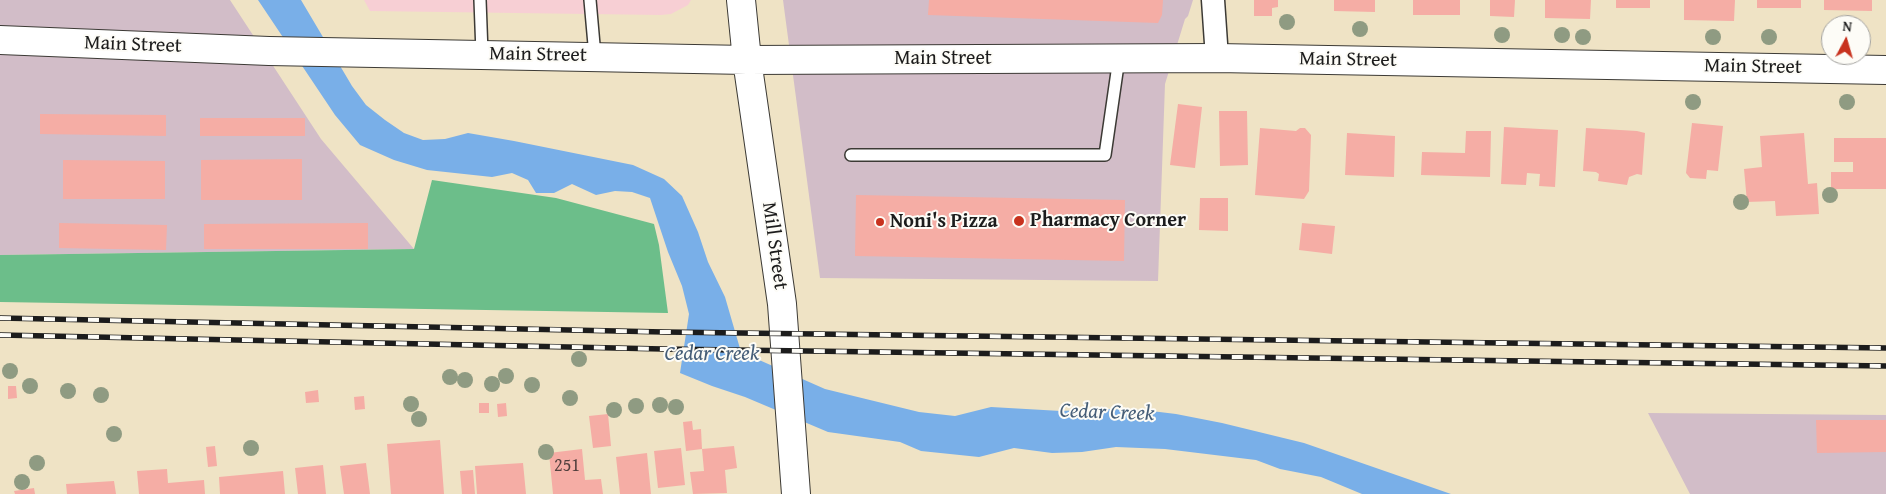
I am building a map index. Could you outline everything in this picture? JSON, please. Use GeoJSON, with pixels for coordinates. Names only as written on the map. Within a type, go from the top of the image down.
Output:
{"type":"FeatureCollection","features":[{"type":"Feature","properties":{"kind":"main road","name":"Mill Street"},"geometry":{"type":"LineString","coordinates":[[741,0],[747,60],[782,304],[796,494]]}},
{"type":"Feature","properties":{"kind":"main road","name":"Main Street"},"geometry":{"type":"LineString","coordinates":[[0,40],[269,50],[747,60],[1217,58],[1886,70]]}},
{"type":"Feature","properties":{"kind":"street"},"geometry":{"type":"LineString","coordinates":[[1213,0],[1217,58]]}},
{"type":"Feature","properties":{"kind":"lane"},"geometry":{"type":"LineString","coordinates":[[480,0],[482,54]]}},
{"type":"Feature","properties":{"kind":"lane"},"geometry":{"type":"LineString","coordinates":[[590,0],[595,56]]}},
{"type":"Feature","properties":{"kind":"lane"},"geometry":{"type":"LineString","coordinates":[[851,155],[1105,154],[1119,58]]}},
{"type":"Feature","properties":{"kind":"shaded area"},"geometry":{"type":"Polygon","coordinates":[[[0,0],[230,0],[321,139],[414,249],[0,255],[0,0]]]}},
{"type":"Feature","properties":{"kind":"shaded area"},"geometry":{"type":"Polygon","coordinates":[[[364,0],[691,0],[688,5],[671,14],[661,15],[370,11],[364,0]]]}},
{"type":"Feature","properties":{"kind":"shaded area"},"geometry":{"type":"Polygon","coordinates":[[[783,0],[1193,0],[1188,16],[1185,19],[1165,84],[1158,281],[820,278],[783,0]]]}},
{"type":"Feature","properties":{"kind":"shaded area"},"geometry":{"type":"Polygon","coordinates":[[[1648,413],[1886,415],[1886,494],[1690,494],[1648,413]]]}},
{"type":"Feature","properties":{"kind":"green space"},"geometry":{"type":"Polygon","coordinates":[[[432,180],[556,198],[654,224],[659,245],[668,313],[0,302],[0,255],[414,249],[432,180]]]}},
{"type":"Feature","properties":{"kind":"water","name":"Cedar Creek"},"geometry":{"type":"Polygon","coordinates":[[[258,0],[301,0],[352,86],[366,105],[404,133],[423,140],[445,139],[468,133],[514,141],[633,165],[664,179],[682,196],[698,232],[708,262],[725,297],[741,352],[825,389],[919,412],[955,416],[991,407],[1061,411],[1143,410],[1176,414],[1304,443],[1451,494],[1362,494],[1321,477],[1280,469],[1256,460],[1165,449],[1116,447],[1082,452],[1052,453],[1014,448],[979,457],[921,451],[900,442],[828,432],[745,397],[680,373],[689,314],[682,286],[668,252],[650,198],[632,192],[615,191],[596,195],[572,184],[554,193],[536,193],[528,180],[512,173],[492,177],[427,170],[394,160],[360,145],[335,115],[258,0]]]}},
{"type":"Feature","properties":{"kind":"building"},"geometry":{"type":"Polygon","coordinates":[[[929,0],[1163,0],[1162,15],[1158,23],[928,15],[929,0]]]}},
{"type":"Feature","properties":{"kind":"building"},"geometry":{"type":"Polygon","coordinates":[[[1254,0],[1278,0],[1278,7],[1272,8],[1272,16],[1254,16],[1254,0]]]}},
{"type":"Feature","properties":{"kind":"building"},"geometry":{"type":"Polygon","coordinates":[[[1334,0],[1375,0],[1375,12],[1334,11],[1334,0]]]}},
{"type":"Feature","properties":{"kind":"building"},"geometry":{"type":"Polygon","coordinates":[[[1413,0],[1460,0],[1460,15],[1413,15],[1413,0]]]}},
{"type":"Feature","properties":{"kind":"building"},"geometry":{"type":"Polygon","coordinates":[[[1490,0],[1515,0],[1514,17],[1490,16],[1490,0]]]}},
{"type":"Feature","properties":{"kind":"building"},"geometry":{"type":"Polygon","coordinates":[[[1545,0],[1591,0],[1590,19],[1545,18],[1545,0]]]}},
{"type":"Feature","properties":{"kind":"building"},"geometry":{"type":"Polygon","coordinates":[[[1616,0],[1650,0],[1650,8],[1616,8],[1616,0]]]}},
{"type":"Feature","properties":{"kind":"building"},"geometry":{"type":"Polygon","coordinates":[[[1684,0],[1735,0],[1734,21],[1684,20],[1684,0]]]}},
{"type":"Feature","properties":{"kind":"building"},"geometry":{"type":"Polygon","coordinates":[[[1757,0],[1801,0],[1801,8],[1757,8],[1757,0]]]}},
{"type":"Feature","properties":{"kind":"building"},"geometry":{"type":"Polygon","coordinates":[[[1824,0],[1872,0],[1872,11],[1824,10],[1824,0]]]}},
{"type":"Feature","properties":{"kind":"building"},"geometry":{"type":"Polygon","coordinates":[[[1178,104],[1202,107],[1195,168],[1170,165],[1178,104]]]}},
{"type":"Feature","properties":{"kind":"building"},"geometry":{"type":"Polygon","coordinates":[[[1219,111],[1247,111],[1248,165],[1220,166],[1219,111]]]}},
{"type":"Feature","properties":{"kind":"building"},"geometry":{"type":"Polygon","coordinates":[[[40,114],[166,115],[166,136],[40,134],[40,114]]]}},
{"type":"Feature","properties":{"kind":"building"},"geometry":{"type":"Polygon","coordinates":[[[200,118],[305,118],[305,136],[200,136],[200,118]]]}},
{"type":"Feature","properties":{"kind":"building"},"geometry":{"type":"Polygon","coordinates":[[[1692,123],[1723,126],[1718,171],[1707,170],[1706,179],[1690,178],[1686,173],[1692,123]]]}},
{"type":"Feature","properties":{"kind":"building"},"geometry":{"type":"Polygon","coordinates":[[[1504,127],[1558,130],[1555,187],[1539,186],[1540,174],[1527,173],[1526,185],[1501,184],[1504,127]]]}},
{"type":"Feature","properties":{"kind":"building"},"geometry":{"type":"Polygon","coordinates":[[[1260,128],[1296,131],[1300,128],[1305,128],[1311,135],[1309,191],[1304,199],[1255,195],[1260,128]]]}},
{"type":"Feature","properties":{"kind":"building"},"geometry":{"type":"Polygon","coordinates":[[[1586,128],[1645,133],[1642,175],[1637,174],[1629,177],[1627,185],[1598,181],[1599,174],[1596,172],[1583,171],[1586,128]]]}},
{"type":"Feature","properties":{"kind":"building"},"geometry":{"type":"Polygon","coordinates":[[[1466,131],[1491,131],[1490,177],[1421,175],[1422,152],[1465,153],[1466,131]]]}},
{"type":"Feature","properties":{"kind":"building"},"geometry":{"type":"Polygon","coordinates":[[[1347,133],[1395,136],[1394,177],[1345,175],[1347,133]]]}},
{"type":"Feature","properties":{"kind":"building"},"geometry":{"type":"Polygon","coordinates":[[[1804,133],[1808,184],[1817,183],[1819,214],[1776,216],[1775,201],[1747,202],[1744,169],[1762,167],[1760,136],[1804,133]]]}},
{"type":"Feature","properties":{"kind":"building"},"geometry":{"type":"Polygon","coordinates":[[[1834,138],[1886,138],[1886,189],[1831,189],[1831,172],[1853,172],[1853,162],[1834,162],[1834,138]]]}},
{"type":"Feature","properties":{"kind":"building"},"geometry":{"type":"Polygon","coordinates":[[[302,159],[302,200],[201,200],[201,160],[302,159]]]}},
{"type":"Feature","properties":{"kind":"building"},"geometry":{"type":"Polygon","coordinates":[[[63,160],[165,161],[165,199],[63,199],[63,160]]]}},
{"type":"Feature","properties":{"kind":"building"},"geometry":{"type":"Polygon","coordinates":[[[856,195],[1125,200],[1124,261],[855,256],[856,195]]]}},
{"type":"Feature","properties":{"kind":"building"},"geometry":{"type":"Polygon","coordinates":[[[1200,198],[1228,198],[1228,231],[1199,230],[1200,198]]]}},
{"type":"Feature","properties":{"kind":"building"},"geometry":{"type":"Polygon","coordinates":[[[59,223],[167,225],[166,250],[59,248],[59,223]]]}},
{"type":"Feature","properties":{"kind":"building"},"geometry":{"type":"Polygon","coordinates":[[[368,223],[368,249],[204,249],[204,224],[368,223]]]}},
{"type":"Feature","properties":{"kind":"building"},"geometry":{"type":"Polygon","coordinates":[[[1302,223],[1335,226],[1332,254],[1299,250],[1302,223]]]}},
{"type":"Feature","properties":{"kind":"building"},"geometry":{"type":"Polygon","coordinates":[[[8,386],[16,386],[17,398],[8,399],[8,386]]]}},
{"type":"Feature","properties":{"kind":"building"},"geometry":{"type":"Polygon","coordinates":[[[318,390],[319,402],[306,403],[305,392],[318,390]]]}},
{"type":"Feature","properties":{"kind":"building"},"geometry":{"type":"Polygon","coordinates":[[[364,396],[365,409],[355,410],[354,397],[364,396]]]}},
{"type":"Feature","properties":{"kind":"building"},"geometry":{"type":"Polygon","coordinates":[[[479,403],[489,403],[489,413],[479,413],[479,403]]]}},
{"type":"Feature","properties":{"kind":"building"},"geometry":{"type":"Polygon","coordinates":[[[506,403],[507,416],[498,417],[497,404],[506,403]]]}},
{"type":"Feature","properties":{"kind":"building"},"geometry":{"type":"Polygon","coordinates":[[[608,414],[611,446],[593,448],[589,416],[608,414]]]}},
{"type":"Feature","properties":{"kind":"building"},"geometry":{"type":"Polygon","coordinates":[[[1816,420],[1886,420],[1886,452],[1817,453],[1816,420]]]}},
{"type":"Feature","properties":{"kind":"building"},"geometry":{"type":"Polygon","coordinates":[[[692,421],[693,430],[701,429],[702,449],[686,451],[683,422],[692,421]]]}},
{"type":"Feature","properties":{"kind":"building"},"geometry":{"type":"Polygon","coordinates":[[[440,440],[444,494],[391,494],[387,444],[440,440]]]}},
{"type":"Feature","properties":{"kind":"building"},"geometry":{"type":"Polygon","coordinates":[[[215,446],[217,466],[208,467],[206,447],[215,446]]]}},
{"type":"Feature","properties":{"kind":"building"},"geometry":{"type":"Polygon","coordinates":[[[734,446],[737,468],[725,470],[727,493],[693,494],[690,472],[704,471],[702,449],[734,446]]]}},
{"type":"Feature","properties":{"kind":"building"},"geometry":{"type":"Polygon","coordinates":[[[681,448],[685,485],[658,488],[654,451],[681,448]]]}},
{"type":"Feature","properties":{"kind":"building"},"geometry":{"type":"Polygon","coordinates":[[[582,449],[585,480],[601,479],[603,494],[553,494],[549,453],[582,449]]]}},
{"type":"Feature","properties":{"kind":"building"},"geometry":{"type":"Polygon","coordinates":[[[647,453],[651,494],[620,494],[616,457],[647,453]]]}},
{"type":"Feature","properties":{"kind":"building"},"geometry":{"type":"Polygon","coordinates":[[[366,463],[370,494],[344,494],[340,466],[366,463]]]}},
{"type":"Feature","properties":{"kind":"building"},"geometry":{"type":"Polygon","coordinates":[[[523,463],[526,494],[477,494],[475,466],[523,463]]]}},
{"type":"Feature","properties":{"kind":"building"},"geometry":{"type":"Polygon","coordinates":[[[323,465],[326,494],[298,494],[295,468],[323,465]]]}},
{"type":"Feature","properties":{"kind":"building"},"geometry":{"type":"Polygon","coordinates":[[[167,469],[168,483],[204,480],[205,494],[139,494],[137,471],[167,469]]]}},
{"type":"Feature","properties":{"kind":"building"},"geometry":{"type":"Polygon","coordinates":[[[473,470],[475,494],[462,494],[460,471],[473,470]]]}},
{"type":"Feature","properties":{"kind":"building"},"geometry":{"type":"Polygon","coordinates":[[[283,471],[285,494],[220,494],[219,477],[283,471]]]}},
{"type":"Feature","properties":{"kind":"building"},"geometry":{"type":"Polygon","coordinates":[[[114,481],[116,494],[67,494],[66,484],[114,481]]]}},
{"type":"Feature","properties":{"kind":"building"},"geometry":{"type":"Polygon","coordinates":[[[34,488],[35,494],[15,494],[14,491],[34,488]]]}},
{"type":"Feature","properties":{"kind":"railway"},"geometry":{"type":"LineString","coordinates":[[0,318],[664,332],[1886,348]]}},
{"type":"Feature","properties":{"kind":"railway"},"geometry":{"type":"LineString","coordinates":[[0,335],[663,349],[1886,366]]}},
{"type":"Feature","properties":{"kind":"place","name":"Pharmacy Corner"},"geometry":{"type":"Point","coordinates":[1019,221]}},
{"type":"Feature","properties":{"kind":"place","name":"Noni's Pizza"},"geometry":{"type":"Point","coordinates":[880,222]}}]}
